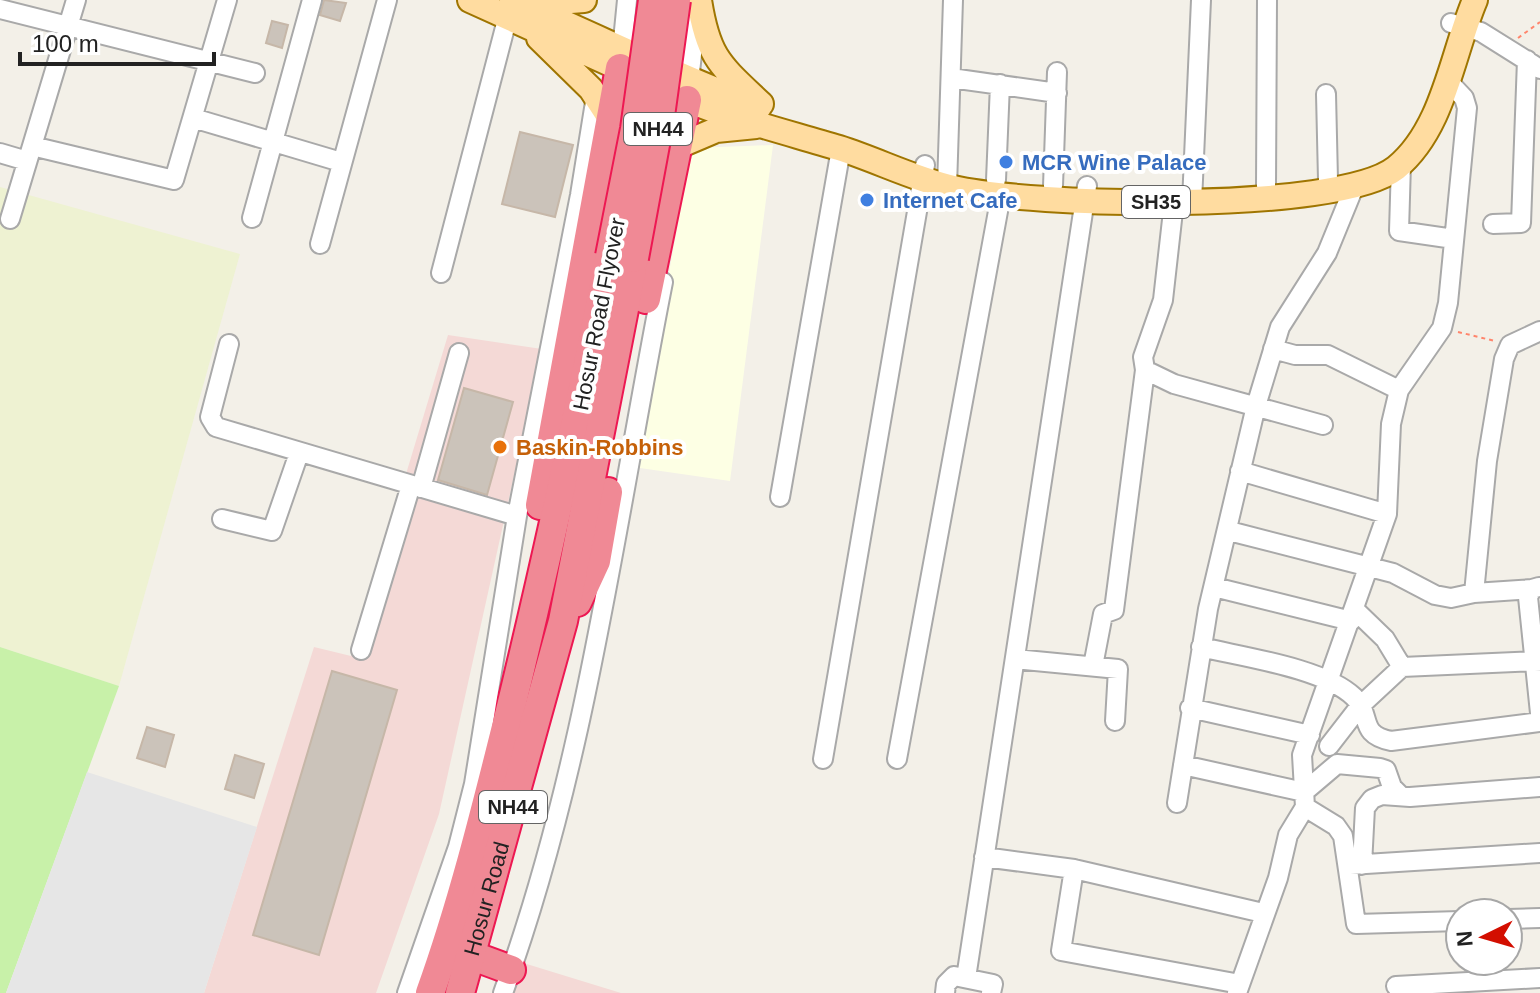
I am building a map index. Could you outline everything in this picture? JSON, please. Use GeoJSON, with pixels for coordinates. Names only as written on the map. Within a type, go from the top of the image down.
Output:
{"type":"FeatureCollection","features":[{"type":"Feature","properties":{"kind":"highway","name":"Hosur Road Flyover"},"geometry":{"type":"LineString","coordinates":[[563,621],[622,257],[635,129],[653,0]]}},
{"type":"Feature","properties":{"kind":"highway","name":"Hosur Road Flyover"},"geometry":{"type":"LineString","coordinates":[[531,626],[622,257],[659,123],[676,0]]}},
{"type":"Feature","properties":{"kind":"highway"},"geometry":{"type":"LineString","coordinates":[[531,626],[523,613],[533,546],[590,196],[613,123],[621,58]]}},
{"type":"Feature","properties":{"kind":"highway"},"geometry":{"type":"LineString","coordinates":[[563,621],[582,595],[596,561],[688,90]]}},
{"type":"Feature","properties":{"kind":"highway","name":"Hosur Road"},"geometry":{"type":"LineString","coordinates":[[460,993],[473,956],[563,621]]}},
{"type":"Feature","properties":{"kind":"highway","name":"Hosur Road"},"geometry":{"type":"LineString","coordinates":[[430,993],[448,944],[531,626]]}},
{"type":"Feature","properties":{"kind":"highway"},"geometry":{"type":"LineString","coordinates":[[473,956],[507,981]]}},
{"type":"Feature","properties":{"kind":"main road","name":"SH35"},"geometry":{"type":"LineString","coordinates":[[470,0],[515,10],[688,90],[948,179],[998,187],[1087,193],[1283,198],[1354,187],[1378,179],[1401,164],[1431,121],[1447,80],[1461,0]]}},
{"type":"Feature","properties":{"kind":"main road"},"geometry":{"type":"LineString","coordinates":[[515,10],[584,0]]}},
{"type":"Feature","properties":{"kind":"main road"},"geometry":{"type":"LineString","coordinates":[[676,147],[716,130],[765,118],[720,66],[709,48],[699,0]]}},
{"type":"Feature","properties":{"kind":"main road","name":"SH35"},"geometry":{"type":"LineString","coordinates":[[1186,197],[1328,180],[1359,173],[1385,160],[1409,135],[1458,24],[1475,0]]}},
{"type":"Feature","properties":{"kind":"main road"},"geometry":{"type":"LineString","coordinates":[[515,10],[596,96],[613,123]]}},
{"type":"Feature","properties":{"kind":"main road","name":"SH35"},"geometry":{"type":"LineString","coordinates":[[765,118],[841,149],[924,171]]}},
{"type":"Feature","properties":{"kind":"main road","name":"SH35"},"geometry":{"type":"LineString","coordinates":[[998,187],[1053,186],[1087,193]]}},
{"type":"Feature","properties":{"kind":"street"},"geometry":{"type":"LineString","coordinates":[[10,219],[76,0]]}},
{"type":"Feature","properties":{"kind":"street"},"geometry":{"type":"LineString","coordinates":[[0,153],[30,154],[174,180],[227,0]]}},
{"type":"Feature","properties":{"kind":"street"},"geometry":{"type":"LineString","coordinates":[[252,218],[312,0]]}},
{"type":"Feature","properties":{"kind":"street"},"geometry":{"type":"LineString","coordinates":[[320,244],[387,0]]}},
{"type":"Feature","properties":{"kind":"street"},"geometry":{"type":"LineString","coordinates":[[621,58],[627,0]]}},
{"type":"Feature","properties":{"kind":"street"},"geometry":{"type":"LineString","coordinates":[[688,90],[699,0]]}},
{"type":"Feature","properties":{"kind":"street"},"geometry":{"type":"LineString","coordinates":[[948,179],[953,0]]}},
{"type":"Feature","properties":{"kind":"street"},"geometry":{"type":"LineString","coordinates":[[1093,666],[1103,614],[1114,610],[1145,370],[1143,357],[1163,300],[1186,197],[1201,0]]}},
{"type":"Feature","properties":{"kind":"street"},"geometry":{"type":"LineString","coordinates":[[1266,186],[1267,0]]}},
{"type":"Feature","properties":{"kind":"street"},"geometry":{"type":"LineString","coordinates":[[0,9],[255,73]]}},
{"type":"Feature","properties":{"kind":"street"},"geometry":{"type":"LineString","coordinates":[[441,273],[515,10]]}},
{"type":"Feature","properties":{"kind":"street"},"geometry":{"type":"LineString","coordinates":[[1458,24],[1508,47],[1534,65],[1521,223],[1493,224]]}},
{"type":"Feature","properties":{"kind":"street"},"geometry":{"type":"LineString","coordinates":[[1053,186],[1057,72]]}},
{"type":"Feature","properties":{"kind":"street"},"geometry":{"type":"LineString","coordinates":[[951,78],[1057,93]]}},
{"type":"Feature","properties":{"kind":"street"},"geometry":{"type":"LineString","coordinates":[[1304,800],[1302,755],[1387,514],[1391,424],[1399,390],[1442,328],[1448,303],[1466,102],[1447,80]]}},
{"type":"Feature","properties":{"kind":"street"},"geometry":{"type":"LineString","coordinates":[[897,759],[998,187],[1000,84]]}},
{"type":"Feature","properties":{"kind":"street"},"geometry":{"type":"LineString","coordinates":[[1326,94],[1328,180]]}},
{"type":"Feature","properties":{"kind":"street"},"geometry":{"type":"LineString","coordinates":[[407,993],[458,847],[474,784],[517,516],[590,196],[596,96]]}},
{"type":"Feature","properties":{"kind":"street"},"geometry":{"type":"LineString","coordinates":[[193,118],[272,144],[341,162]]}},
{"type":"Feature","properties":{"kind":"street"},"geometry":{"type":"LineString","coordinates":[[507,981],[538,886],[574,744],[683,170],[676,147],[613,123]]}},
{"type":"Feature","properties":{"kind":"street"},"geometry":{"type":"LineString","coordinates":[[780,497],[841,149]]}},
{"type":"Feature","properties":{"kind":"street"},"geometry":{"type":"LineString","coordinates":[[1401,164],[1399,231],[1454,239]]}},
{"type":"Feature","properties":{"kind":"street"},"geometry":{"type":"LineString","coordinates":[[823,759],[924,171]]}},
{"type":"Feature","properties":{"kind":"street"},"geometry":{"type":"LineString","coordinates":[[1177,803],[1201,647],[1256,406],[1280,327],[1327,253],[1354,187]]}},
{"type":"Feature","properties":{"kind":"street"},"geometry":{"type":"LineString","coordinates":[[966,978],[1087,193]]}},
{"type":"Feature","properties":{"kind":"street"},"geometry":{"type":"LineString","coordinates":[[1474,593],[1487,461],[1510,345],[1540,331]]}},
{"type":"Feature","properties":{"kind":"street"},"geometry":{"type":"LineString","coordinates":[[229,344],[211,423],[299,453],[517,516]]}},
{"type":"Feature","properties":{"kind":"street"},"geometry":{"type":"LineString","coordinates":[[1273,349],[1295,355],[1328,355],[1399,390]]}},
{"type":"Feature","properties":{"kind":"street"},"geometry":{"type":"LineString","coordinates":[[361,650],[459,353]]}},
{"type":"Feature","properties":{"kind":"street"},"geometry":{"type":"LineString","coordinates":[[1145,370],[1174,384],[1323,425]]}},
{"type":"Feature","properties":{"kind":"street"},"geometry":{"type":"LineString","coordinates":[[222,519],[272,531],[299,453]]}},
{"type":"Feature","properties":{"kind":"street"},"geometry":{"type":"LineString","coordinates":[[1240,471],[1387,514]]}},
{"type":"Feature","properties":{"kind":"street"},"geometry":{"type":"LineString","coordinates":[[1229,531],[1407,578],[1435,595],[1451,598],[1536,588]]}},
{"type":"Feature","properties":{"kind":"street"},"geometry":{"type":"LineString","coordinates":[[1214,587],[1353,616],[1385,639],[1402,667]]}},
{"type":"Feature","properties":{"kind":"street"},"geometry":{"type":"LineString","coordinates":[[1536,588],[1528,597],[1538,662],[1540,713]]}},
{"type":"Feature","properties":{"kind":"street"},"geometry":{"type":"LineString","coordinates":[[1201,647],[1329,683],[1353,696],[1360,706],[1367,730],[1378,739],[1391,741],[1540,722]]}},
{"type":"Feature","properties":{"kind":"street"},"geometry":{"type":"LineString","coordinates":[[1015,659],[1118,669],[1115,721]]}},
{"type":"Feature","properties":{"kind":"street"},"geometry":{"type":"LineString","coordinates":[[1329,746],[1360,706],[1402,667],[1538,662]]}},
{"type":"Feature","properties":{"kind":"street"},"geometry":{"type":"LineString","coordinates":[[1190,708],[1310,735]]}},
{"type":"Feature","properties":{"kind":"street"},"geometry":{"type":"LineString","coordinates":[[1317,717],[1337,764]]}},
{"type":"Feature","properties":{"kind":"street"},"geometry":{"type":"LineString","coordinates":[[1380,768],[1384,749],[1391,741]]}},
{"type":"Feature","properties":{"kind":"street"},"geometry":{"type":"LineString","coordinates":[[1074,869],[1061,951],[1239,989],[1263,913],[1278,878],[1288,835],[1304,800],[1337,764]]}},
{"type":"Feature","properties":{"kind":"street"},"geometry":{"type":"LineString","coordinates":[[1337,764],[1386,770],[1392,787],[1400,795]]}},
{"type":"Feature","properties":{"kind":"street"},"geometry":{"type":"LineString","coordinates":[[1183,765],[1304,800],[1341,831],[1355,865]]}},
{"type":"Feature","properties":{"kind":"street"},"geometry":{"type":"LineString","coordinates":[[1444,922],[1358,925],[1354,921],[1355,865],[1365,808],[1372,799],[1382,795],[1540,787]]}},
{"type":"Feature","properties":{"kind":"street"},"geometry":{"type":"LineString","coordinates":[[1355,865],[1540,853]]}},
{"type":"Feature","properties":{"kind":"street"},"geometry":{"type":"LineString","coordinates":[[984,857],[1074,869],[1263,913]]}},
{"type":"Feature","properties":{"kind":"street"},"geometry":{"type":"LineString","coordinates":[[945,993],[949,979],[966,978],[993,984],[991,993]]}},
{"type":"Feature","properties":{"kind":"street"},"geometry":{"type":"LineString","coordinates":[[1396,986],[1540,978]]}},
{"type":"Feature","properties":{"kind":"path"},"geometry":{"type":"LineString","coordinates":[[1508,47],[1540,22]]}},
{"type":"Feature","properties":{"kind":"path"},"geometry":{"type":"LineString","coordinates":[[1442,328],[1510,345]]}},
{"type":"Feature","properties":{"kind":"shaded area"},"geometry":{"type":"Polygon","coordinates":[[[773,145],[730,481],[633,467],[692,148],[773,145]]]}},
{"type":"Feature","properties":{"kind":"shaded area"},"geometry":{"type":"Polygon","coordinates":[[[0,187],[240,254],[119,686],[0,647],[0,187]]]}},
{"type":"Feature","properties":{"kind":"shaded area"},"geometry":{"type":"Polygon","coordinates":[[[448,335],[542,349],[439,814],[376,993],[204,993],[314,647],[351,656],[448,335]]]}},
{"type":"Feature","properties":{"kind":"shaded area"},"geometry":{"type":"Polygon","coordinates":[[[87,772],[257,827],[204,993],[6,993],[87,772]]]}},
{"type":"Feature","properties":{"kind":"shaded area"},"geometry":{"type":"Polygon","coordinates":[[[504,957],[621,993],[492,993],[504,957]]]}},
{"type":"Feature","properties":{"kind":"green space"},"geometry":{"type":"Polygon","coordinates":[[[0,647],[119,686],[6,993],[0,993],[0,647]]]}},
{"type":"Feature","properties":{"kind":"building"},"geometry":{"type":"Polygon","coordinates":[[[324,0],[346,3],[340,21],[320,15],[324,0]]]}},
{"type":"Feature","properties":{"kind":"building"},"geometry":{"type":"Polygon","coordinates":[[[272,21],[288,25],[282,48],[266,43],[272,21]]]}},
{"type":"Feature","properties":{"kind":"building"},"geometry":{"type":"Polygon","coordinates":[[[520,132],[573,145],[555,217],[502,204],[520,132]]]}},
{"type":"Feature","properties":{"kind":"building"},"geometry":{"type":"Polygon","coordinates":[[[464,388],[513,402],[487,495],[438,480],[464,388]]]}},
{"type":"Feature","properties":{"kind":"building"},"geometry":{"type":"Polygon","coordinates":[[[332,671],[397,690],[319,955],[253,935],[332,671]]]}},
{"type":"Feature","properties":{"kind":"building"},"geometry":{"type":"Polygon","coordinates":[[[147,727],[174,735],[165,767],[137,758],[147,727]]]}},
{"type":"Feature","properties":{"kind":"building"},"geometry":{"type":"Polygon","coordinates":[[[235,755],[264,764],[254,798],[225,789],[235,755]]]}},
{"type":"Feature","properties":{"kind":"place","name":"MCR Wine Palace"},"geometry":{"type":"Point","coordinates":[1006,162]}},
{"type":"Feature","properties":{"kind":"place","name":"Internet Cafe"},"geometry":{"type":"Point","coordinates":[867,200]}},
{"type":"Feature","properties":{"kind":"place","name":"Baskin-Robbins"},"geometry":{"type":"Point","coordinates":[500,447]}}]}
